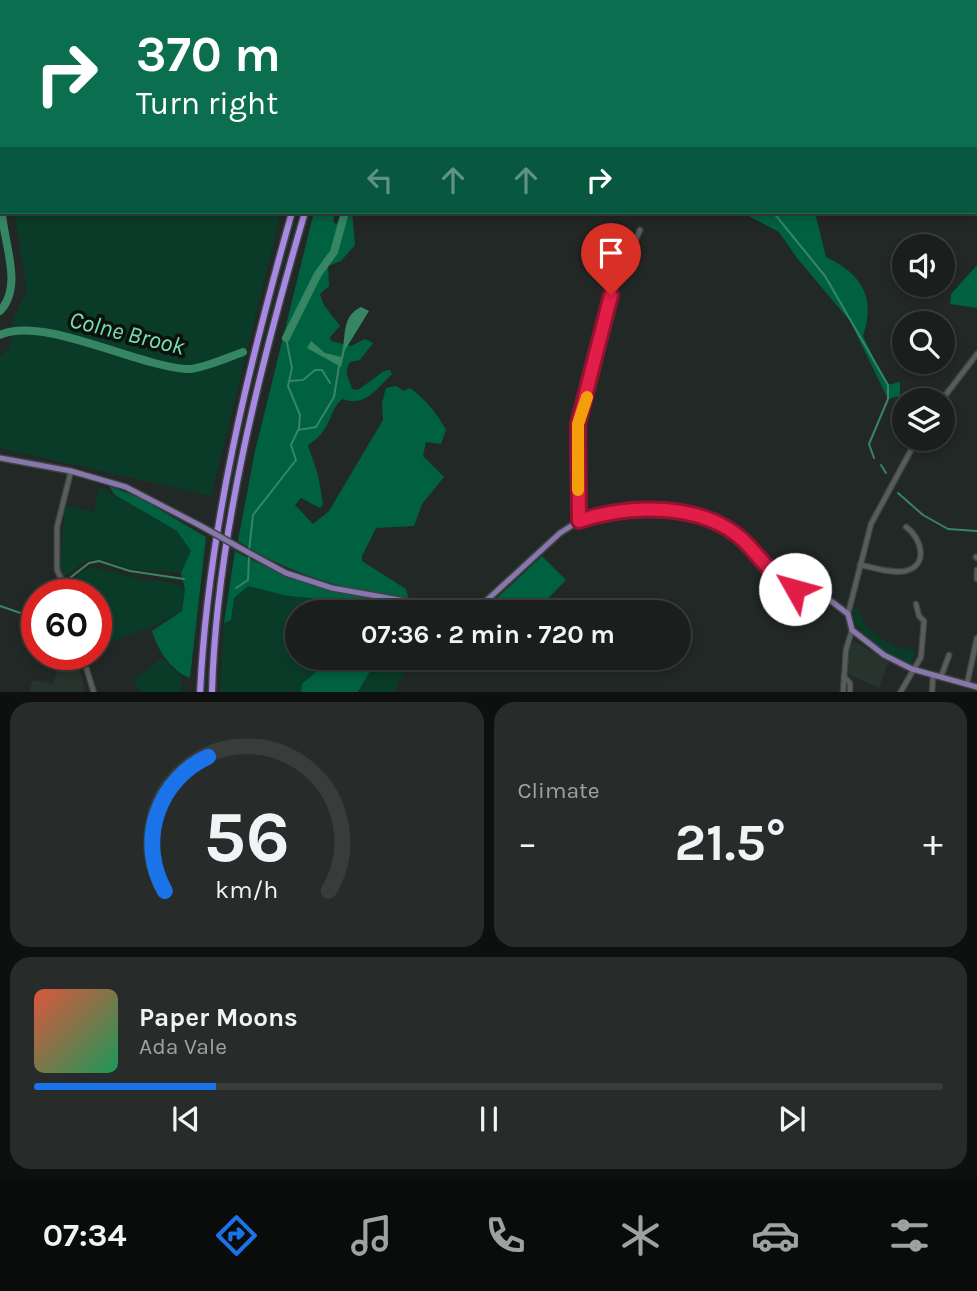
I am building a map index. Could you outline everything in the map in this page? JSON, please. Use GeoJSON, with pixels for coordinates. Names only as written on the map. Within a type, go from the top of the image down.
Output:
{"type":"FeatureCollection","features":[{"type":"Feature","properties":{"kind":"highway"},"geometry":{"type":"LineString","coordinates":[[200,692],[210,574],[223,498],[258,342],[291,214]]}},
{"type":"Feature","properties":{"kind":"highway"},"geometry":{"type":"LineString","coordinates":[[212,692],[220,584],[268,351],[304,214]]}},
{"type":"Feature","properties":{"kind":"main road"},"geometry":{"type":"LineString","coordinates":[[0,458],[71,471],[126,487],[286,573],[332,588],[456,610],[486,601],[560,533],[579,521],[604,512],[632,510],[683,513],[711,521],[742,540],[785,584],[831,601],[848,614],[852,630],[884,655],[912,668],[977,687]]}},
{"type":"Feature","properties":{"kind":"street"},"geometry":{"type":"LineString","coordinates":[[579,521],[578,424],[611,295],[640,230]]}},
{"type":"Feature","properties":{"kind":"street"},"geometry":{"type":"LineString","coordinates":[[951,388],[977,354]]}},
{"type":"Feature","properties":{"kind":"street"},"geometry":{"type":"LineString","coordinates":[[848,614],[871,524],[911,451]]}},
{"type":"Feature","properties":{"kind":"street"},"geometry":{"type":"LineString","coordinates":[[61,579],[57,570],[57,527],[71,471]]}},
{"type":"Feature","properties":{"kind":"street"},"geometry":{"type":"LineString","coordinates":[[859,565],[902,572],[911,569],[918,561],[920,539],[906,527]]}},
{"type":"Feature","properties":{"kind":"street"},"geometry":{"type":"LineString","coordinates":[[977,570],[977,579]]}},
{"type":"Feature","properties":{"kind":"street"},"geometry":{"type":"LineString","coordinates":[[900,692],[921,657],[925,629],[916,604]]}},
{"type":"Feature","properties":{"kind":"street"},"geometry":{"type":"LineString","coordinates":[[843,692],[848,638],[852,630]]}},
{"type":"Feature","properties":{"kind":"street"},"geometry":{"type":"LineString","coordinates":[[967,684],[977,638]]}},
{"type":"Feature","properties":{"kind":"street"},"geometry":{"type":"LineString","coordinates":[[941,677],[949,655]]}},
{"type":"Feature","properties":{"kind":"street"},"geometry":{"type":"LineString","coordinates":[[87,670],[94,692]]}},
{"type":"Feature","properties":{"kind":"street"},"geometry":{"type":"LineString","coordinates":[[932,692],[933,675]]}},
{"type":"Feature","properties":{"kind":"street"},"geometry":{"type":"LineString","coordinates":[[844,676],[850,683],[850,692]]}},
{"type":"Feature","properties":{"kind":"shaded area"},"geometry":{"type":"Polygon","coordinates":[[[14,214],[281,214],[211,496],[0,448],[0,356],[10,348],[14,316],[27,291],[14,214]]]}},
{"type":"Feature","properties":{"kind":"shaded area"},"geometry":{"type":"Polygon","coordinates":[[[314,214],[335,214],[333,221],[336,224],[343,214],[352,214],[355,245],[341,261],[328,266],[329,286],[320,294],[324,305],[340,326],[330,337],[331,341],[351,346],[365,339],[373,343],[360,360],[350,362],[348,366],[347,376],[352,389],[358,390],[384,371],[390,370],[392,374],[364,399],[343,399],[338,403],[322,433],[308,445],[318,475],[323,504],[320,508],[301,498],[295,505],[313,524],[329,511],[383,420],[382,403],[386,388],[396,386],[404,391],[410,388],[431,407],[446,430],[441,444],[426,442],[423,456],[444,477],[422,504],[414,526],[376,528],[362,556],[362,561],[406,589],[408,597],[363,591],[320,580],[278,563],[238,541],[255,451],[314,214]]]}},
{"type":"Feature","properties":{"kind":"shaded area"},"geometry":{"type":"Polygon","coordinates":[[[745,214],[815,214],[826,257],[849,271],[863,289],[868,310],[863,336],[887,385],[900,382],[900,388],[892,388],[892,398],[888,399],[850,321],[797,258],[779,232],[745,214]]]}},
{"type":"Feature","properties":{"kind":"shaded area"},"geometry":{"type":"Polygon","coordinates":[[[977,265],[977,308],[950,304],[951,297],[955,297],[955,290],[977,265]]]}},
{"type":"Feature","properties":{"kind":"shaded area"},"geometry":{"type":"Polygon","coordinates":[[[361,307],[369,311],[345,350],[341,367],[307,348],[311,341],[325,353],[341,357],[347,322],[354,311],[361,307]]]}},
{"type":"Feature","properties":{"kind":"shaded area"},"geometry":{"type":"Polygon","coordinates":[[[109,486],[140,498],[206,537],[190,678],[177,671],[166,659],[152,631],[182,611],[185,589],[181,573],[191,551],[177,531],[115,495],[109,486]]]}},
{"type":"Feature","properties":{"kind":"shaded area"},"geometry":{"type":"Polygon","coordinates":[[[99,487],[177,531],[192,551],[181,573],[130,569],[104,560],[86,560],[64,577],[60,568],[65,505],[94,512],[99,487]]]}},
{"type":"Feature","properties":{"kind":"shaded area"},"geometry":{"type":"Polygon","coordinates":[[[235,551],[305,581],[382,600],[331,600],[288,596],[248,586],[234,598],[231,620],[224,623],[235,551]]]}},
{"type":"Feature","properties":{"kind":"shaded area"},"geometry":{"type":"Polygon","coordinates":[[[542,556],[566,580],[547,600],[495,600],[542,556]]]}},
{"type":"Feature","properties":{"kind":"shaded area"},"geometry":{"type":"Polygon","coordinates":[[[89,568],[169,582],[185,589],[182,611],[112,642],[112,579],[73,579],[89,568]]]}},
{"type":"Feature","properties":{"kind":"shaded area"},"geometry":{"type":"Polygon","coordinates":[[[248,586],[288,596],[332,600],[285,600],[285,670],[318,670],[302,684],[301,692],[220,692],[224,623],[231,620],[234,598],[248,586]]]}},
{"type":"Feature","properties":{"kind":"shaded area"},"geometry":{"type":"Polygon","coordinates":[[[854,608],[858,609],[866,628],[900,650],[902,647],[916,652],[911,666],[873,645],[853,621],[854,608]]]}},
{"type":"Feature","properties":{"kind":"shaded area"},"geometry":{"type":"Polygon","coordinates":[[[854,641],[888,662],[879,688],[848,674],[850,647],[854,641]]]}},
{"type":"Feature","properties":{"kind":"shaded area"},"geometry":{"type":"Polygon","coordinates":[[[163,658],[181,677],[182,692],[142,692],[133,680],[163,658]]]}},
{"type":"Feature","properties":{"kind":"shaded area"},"geometry":{"type":"Polygon","coordinates":[[[58,670],[80,670],[85,692],[29,692],[33,680],[53,684],[58,670]]]}},
{"type":"Feature","properties":{"kind":"shaded area"},"geometry":{"type":"Polygon","coordinates":[[[318,670],[370,671],[358,692],[301,692],[302,684],[318,670]]]}},
{"type":"Feature","properties":{"kind":"shaded area"},"geometry":{"type":"Polygon","coordinates":[[[406,670],[394,692],[358,692],[370,671],[406,670]]]}},
{"type":"Feature","properties":{"kind":"waterway"},"geometry":{"type":"LineString","coordinates":[[0,311],[11,289],[2,214]]}},
{"type":"Feature","properties":{"kind":"waterway","name":"Colne Brook"},"geometry":{"type":"LineString","coordinates":[[286,338],[318,274],[334,252],[344,214]]}},
{"type":"Feature","properties":{"kind":"waterway"},"geometry":{"type":"LineString","coordinates":[[775,214],[825,276],[888,385],[888,399],[869,444],[874,458]]}},
{"type":"Feature","properties":{"kind":"waterway","name":"Colne Brook"},"geometry":{"type":"LineString","coordinates":[[0,335],[18,331],[40,331],[90,343],[142,360],[187,369],[243,352]]}},
{"type":"Feature","properties":{"kind":"waterway"},"geometry":{"type":"LineString","coordinates":[[249,551],[253,515],[296,460],[291,445],[299,428],[300,415],[288,386],[292,368],[286,338]]}},
{"type":"Feature","properties":{"kind":"waterway"},"geometry":{"type":"LineString","coordinates":[[298,430],[316,427],[334,397],[339,366]]}},
{"type":"Feature","properties":{"kind":"waterway"},"geometry":{"type":"LineString","coordinates":[[290,381],[303,380],[315,370],[322,370],[330,383]]}},
{"type":"Feature","properties":{"kind":"waterway"},"geometry":{"type":"LineString","coordinates":[[881,465],[886,473]]}},
{"type":"Feature","properties":{"kind":"waterway"},"geometry":{"type":"LineString","coordinates":[[898,493],[923,515],[948,529],[977,531]]}},
{"type":"Feature","properties":{"kind":"waterway"},"geometry":{"type":"LineString","coordinates":[[236,588],[248,580],[249,557]]}},
{"type":"Feature","properties":{"kind":"waterway"},"geometry":{"type":"LineString","coordinates":[[69,579],[89,563],[99,561],[130,571],[184,579]]}},
{"type":"Feature","properties":{"kind":"waterway"},"geometry":{"type":"LineString","coordinates":[[0,606],[21,613]]}},
{"type":"Feature","properties":{"kind":"slow traffic"},"geometry":{"type":"LineString","coordinates":[[578,490],[578,424],[587,397]]}},
{"type":"Feature","properties":{"kind":"route"},"geometry":{"type":"LineString","coordinates":[[611,295],[587,399],[578,424],[579,521],[604,512],[632,510],[683,513],[711,521],[742,540],[772,573],[795,589]]}}]}
